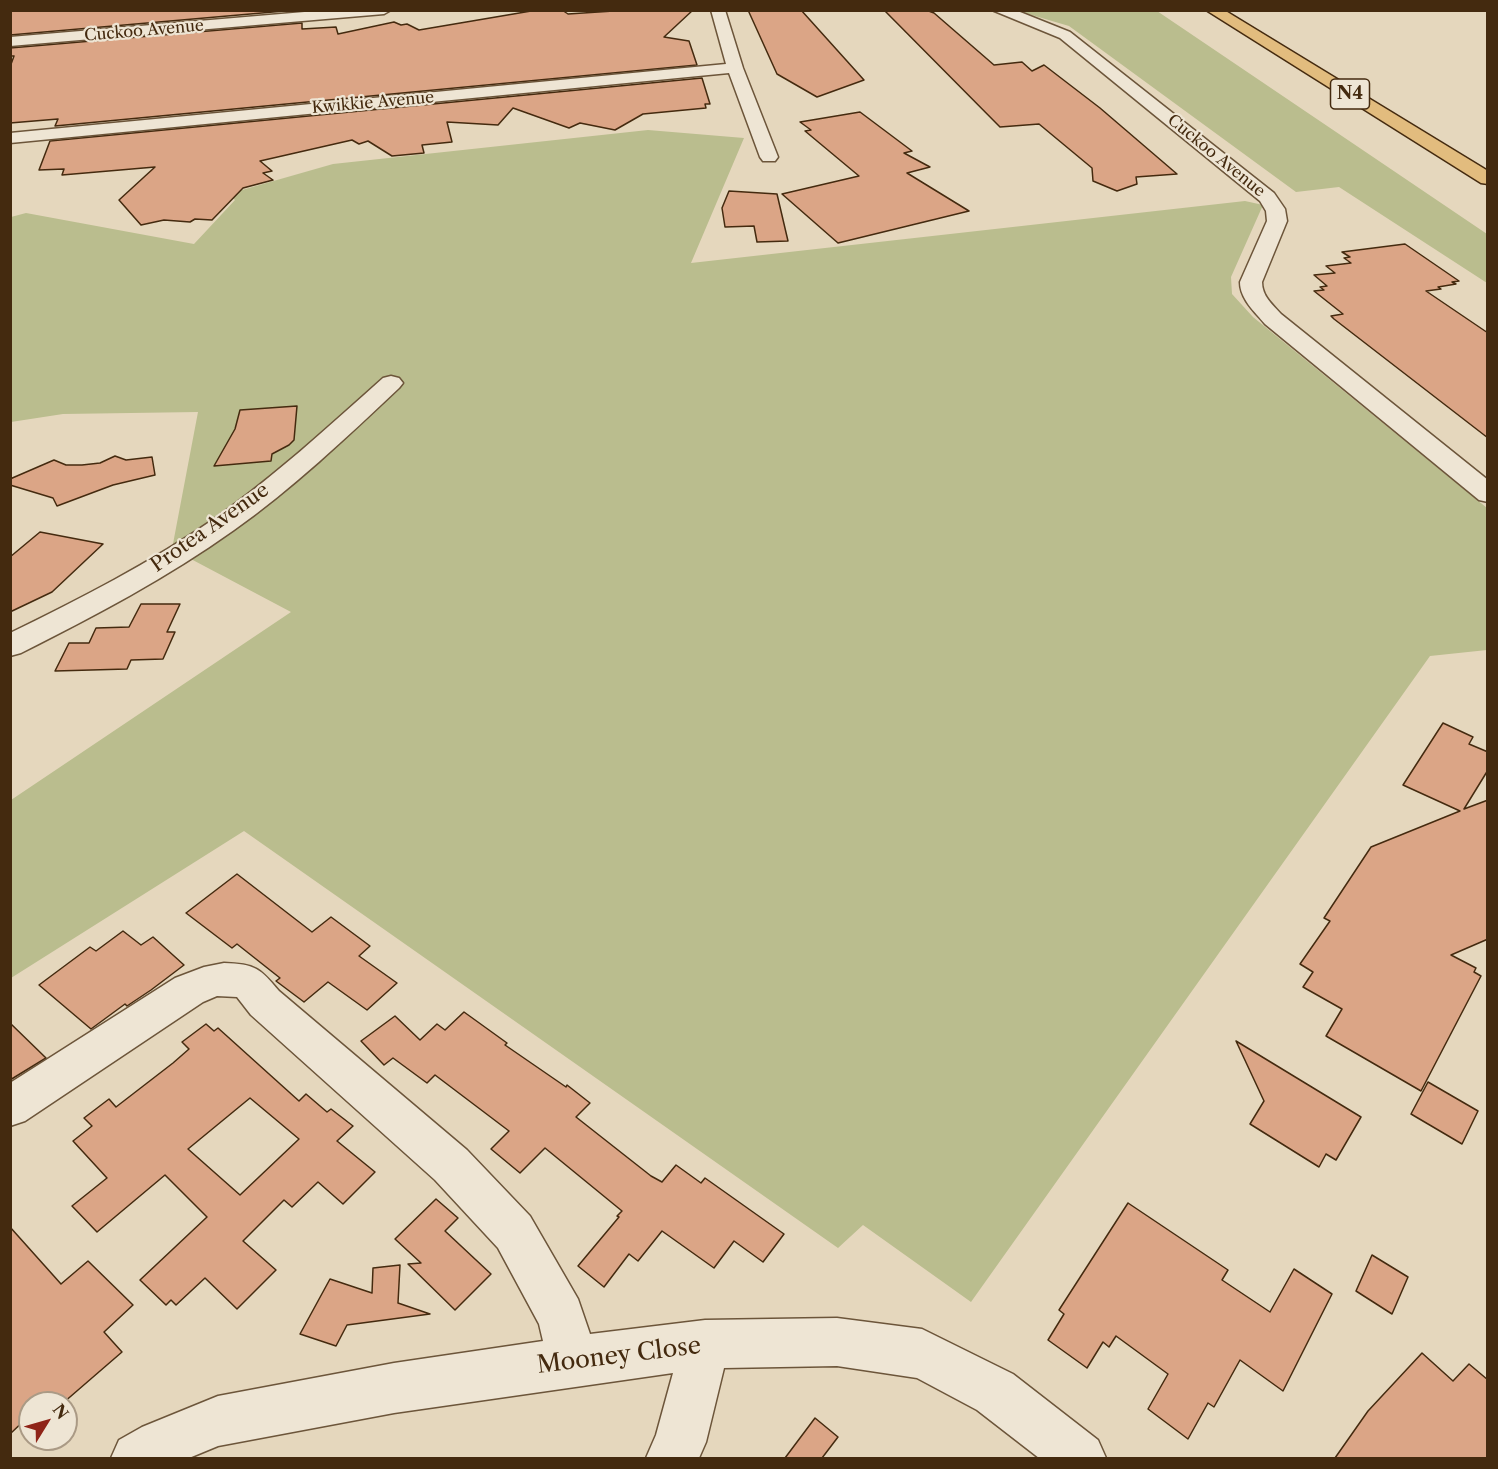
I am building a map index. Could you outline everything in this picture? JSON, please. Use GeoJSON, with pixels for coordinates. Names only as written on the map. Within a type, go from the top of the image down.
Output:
{"type":"FeatureCollection","features":[{"type":"Feature","properties":{"kind":"highway","name":"N4"},"geometry":{"type":"LineString","coordinates":[[1213,10],[1488,179]]}},
{"type":"Feature","properties":{"kind":"street","name":"Cuckoo Avenue"},"geometry":{"type":"LineString","coordinates":[[10,42],[384,10]]}},
{"type":"Feature","properties":{"kind":"street"},"geometry":{"type":"LineString","coordinates":[[718,10],[735,68],[769,157]]}},
{"type":"Feature","properties":{"kind":"street","name":"Cuckoo Avenue"},"geometry":{"type":"LineString","coordinates":[[999,10],[1052,28],[1071,39],[1267,197],[1273,204],[1277,215],[1274,228],[1251,282],[1251,290],[1258,302],[1273,320],[1488,494]]}},
{"type":"Feature","properties":{"kind":"street"},"geometry":{"type":"LineString","coordinates":[[59,38],[66,20]]}},
{"type":"Feature","properties":{"kind":"street","name":"Kwikkie Avenue"},"geometry":{"type":"LineString","coordinates":[[14,138],[735,68]]}},
{"type":"Feature","properties":{"kind":"street"},"geometry":{"type":"LineString","coordinates":[[10,156],[14,138]]}},
{"type":"Feature","properties":{"kind":"street","name":"Protea Avenue"},"geometry":{"type":"LineString","coordinates":[[10,646],[123,587],[199,541],[304,460],[391,383]]}},
{"type":"Feature","properties":{"kind":"street"},"geometry":{"type":"LineString","coordinates":[[10,1107],[189,990],[207,981],[228,978],[248,982],[265,1003],[451,1166],[514,1232],[561,1316],[573,1360]]}},
{"type":"Feature","properties":{"kind":"street","name":"Mooney Close"},"geometry":{"type":"LineString","coordinates":[[137,1458],[160,1444],[218,1421],[394,1388],[573,1360],[705,1344],[837,1342],[922,1354],[995,1392],[1080,1458]]}},
{"type":"Feature","properties":{"kind":"street"},"geometry":{"type":"LineString","coordinates":[[672,1458],[680,1442],[705,1344]]}},
{"type":"Feature","properties":{"kind":"green space"},"geometry":{"type":"Polygon","coordinates":[[[1018,11],[1157,11],[1487,234],[1487,283],[1339,187],[1296,192],[1069,26],[1018,11]]]}},
{"type":"Feature","properties":{"kind":"green space"},"geometry":{"type":"Polygon","coordinates":[[[648,130],[744,138],[691,263],[1245,201],[1263,205],[1231,277],[1232,294],[1253,317],[1487,508],[1487,650],[1430,656],[971,1302],[863,1225],[838,1248],[244,831],[11,978],[11,800],[291,612],[172,549],[198,412],[63,414],[11,422],[11,217],[26,213],[194,244],[235,200],[228,194],[333,164],[648,130]]]}},
{"type":"Feature","properties":{"kind":"building"},"geometry":{"type":"Polygon","coordinates":[[[10,10],[296,10],[10,35],[10,10]]]}},
{"type":"Feature","properties":{"kind":"building"},"geometry":{"type":"Polygon","coordinates":[[[537,10],[562,10],[568,14],[629,10],[693,10],[664,37],[689,41],[697,65],[55,126],[58,119],[10,123],[10,67],[14,56],[10,56],[10,48],[302,23],[302,29],[336,27],[338,34],[394,22],[401,25],[407,24],[419,30],[537,10]]]}},
{"type":"Feature","properties":{"kind":"building"},"geometry":{"type":"Polygon","coordinates":[[[748,10],[801,10],[864,80],[817,97],[777,74],[748,10]]]}},
{"type":"Feature","properties":{"kind":"building"},"geometry":{"type":"Polygon","coordinates":[[[884,10],[926,10],[934,13],[994,65],[1022,62],[1032,71],[1044,65],[1100,108],[1177,174],[1136,177],[1137,184],[1117,191],[1093,181],[1092,168],[1039,124],[1000,127],[884,10]]]}},
{"type":"Feature","properties":{"kind":"building"},"geometry":{"type":"Polygon","coordinates":[[[702,78],[710,104],[705,104],[706,108],[643,114],[615,130],[580,123],[569,128],[513,108],[498,125],[447,122],[452,142],[422,145],[424,153],[392,156],[368,141],[359,144],[352,140],[260,161],[272,171],[263,173],[273,180],[243,188],[212,220],[195,219],[190,222],[164,220],[141,225],[119,200],[155,167],[62,175],[64,169],[39,170],[50,141],[702,78]]]}},
{"type":"Feature","properties":{"kind":"building"},"geometry":{"type":"Polygon","coordinates":[[[860,112],[912,151],[904,153],[930,167],[907,173],[969,211],[838,243],[782,194],[859,176],[805,131],[811,130],[800,122],[860,112]]]}},
{"type":"Feature","properties":{"kind":"building"},"geometry":{"type":"Polygon","coordinates":[[[729,191],[777,194],[788,241],[757,242],[754,226],[725,227],[722,208],[729,191]]]}},
{"type":"Feature","properties":{"kind":"building"},"geometry":{"type":"Polygon","coordinates":[[[1405,244],[1459,281],[1452,282],[1456,284],[1438,287],[1441,289],[1426,291],[1488,333],[1488,438],[1334,319],[1331,316],[1343,314],[1314,291],[1324,290],[1320,287],[1327,286],[1314,275],[1335,273],[1326,266],[1351,263],[1344,258],[1350,257],[1342,252],[1405,244]]]}},
{"type":"Feature","properties":{"kind":"building"},"geometry":{"type":"Polygon","coordinates":[[[297,406],[294,440],[272,454],[271,461],[214,466],[235,429],[240,410],[297,406]]]}},
{"type":"Feature","properties":{"kind":"building"},"geometry":{"type":"Polygon","coordinates":[[[115,456],[126,460],[152,457],[155,475],[113,485],[57,506],[53,498],[10,485],[10,479],[54,460],[66,465],[82,465],[100,463],[115,456]]]}},
{"type":"Feature","properties":{"kind":"building"},"geometry":{"type":"Polygon","coordinates":[[[40,532],[103,544],[52,592],[10,612],[10,557],[40,532]]]}},
{"type":"Feature","properties":{"kind":"building"},"geometry":{"type":"Polygon","coordinates":[[[141,604],[180,604],[167,632],[175,632],[163,659],[131,660],[127,669],[55,671],[69,643],[89,643],[96,628],[129,627],[141,604]]]}},
{"type":"Feature","properties":{"kind":"building"},"geometry":{"type":"Polygon","coordinates":[[[1443,723],[1473,737],[1469,744],[1488,752],[1488,770],[1464,809],[1488,800],[1488,939],[1451,955],[1476,968],[1474,972],[1481,976],[1421,1091],[1326,1036],[1342,1009],[1303,987],[1313,972],[1300,964],[1330,921],[1324,918],[1371,847],[1460,811],[1403,785],[1443,723]]]}},
{"type":"Feature","properties":{"kind":"building"},"geometry":{"type":"Polygon","coordinates":[[[237,874],[312,932],[331,917],[370,946],[359,956],[397,983],[367,1010],[328,982],[304,1002],[276,981],[280,978],[237,944],[232,948],[186,913],[237,874]]]}},
{"type":"Feature","properties":{"kind":"building"},"geometry":{"type":"Polygon","coordinates":[[[123,931],[141,945],[153,937],[184,965],[151,990],[127,1006],[125,1004],[91,1029],[39,985],[90,947],[96,951],[123,931]]]}},
{"type":"Feature","properties":{"kind":"building"},"geometry":{"type":"Polygon","coordinates":[[[464,1012],[507,1043],[505,1045],[566,1087],[567,1085],[590,1103],[576,1117],[651,1176],[662,1182],[676,1165],[701,1183],[705,1178],[784,1234],[763,1262],[734,1241],[714,1268],[662,1231],[638,1261],[629,1254],[604,1287],[578,1266],[622,1211],[545,1148],[520,1173],[491,1149],[509,1131],[435,1075],[427,1083],[393,1058],[384,1065],[361,1041],[395,1016],[420,1040],[437,1024],[445,1030],[464,1012]]]}},
{"type":"Feature","properties":{"kind":"building"},"geometry":{"type":"Polygon","coordinates":[[[10,1023],[46,1058],[10,1080],[10,1023]]]}},
{"type":"Feature","properties":{"kind":"building"},"geometry":{"type":"Polygon","coordinates":[[[206,1024],[214,1031],[218,1028],[299,1101],[306,1094],[327,1112],[331,1109],[353,1126],[337,1141],[375,1172],[343,1204],[318,1182],[292,1207],[284,1200],[243,1241],[276,1270],[237,1309],[205,1278],[176,1305],[171,1300],[166,1305],[140,1280],[207,1217],[165,1175],[97,1232],[72,1206],[107,1178],[73,1141],[92,1126],[84,1118],[109,1099],[116,1107],[173,1063],[189,1049],[182,1042],[206,1024]],[[250,1098],[188,1149],[240,1195],[299,1139],[250,1098]]]}},
{"type":"Feature","properties":{"kind":"building"},"geometry":{"type":"Polygon","coordinates":[[[1236,1041],[1361,1117],[1336,1160],[1326,1154],[1319,1167],[1250,1124],[1264,1101],[1236,1041]]]}},
{"type":"Feature","properties":{"kind":"building"},"geometry":{"type":"Polygon","coordinates":[[[1428,1082],[1478,1111],[1462,1144],[1411,1114],[1428,1082]]]}},
{"type":"Feature","properties":{"kind":"building"},"geometry":{"type":"Polygon","coordinates":[[[436,1199],[458,1218],[445,1231],[491,1274],[455,1310],[408,1264],[421,1263],[395,1239],[436,1199]]]}},
{"type":"Feature","properties":{"kind":"building"},"geometry":{"type":"Polygon","coordinates":[[[1128,1203],[1228,1270],[1222,1280],[1270,1312],[1294,1269],[1332,1294],[1283,1391],[1240,1360],[1214,1407],[1208,1403],[1188,1439],[1148,1409],[1168,1374],[1116,1336],[1109,1347],[1103,1342],[1087,1368],[1048,1340],[1064,1314],[1059,1310],[1128,1203]]]}},
{"type":"Feature","properties":{"kind":"building"},"geometry":{"type":"Polygon","coordinates":[[[10,1227],[61,1284],[88,1261],[133,1305],[104,1332],[122,1352],[77,1391],[18,1391],[18,1426],[10,1434],[10,1227]]]}},
{"type":"Feature","properties":{"kind":"building"},"geometry":{"type":"Polygon","coordinates":[[[1372,1255],[1408,1277],[1392,1314],[1356,1291],[1372,1255]]]}},
{"type":"Feature","properties":{"kind":"building"},"geometry":{"type":"Polygon","coordinates":[[[400,1265],[398,1303],[430,1314],[347,1325],[336,1346],[300,1334],[330,1279],[372,1293],[373,1268],[400,1265]]]}},
{"type":"Feature","properties":{"kind":"building"},"geometry":{"type":"Polygon","coordinates":[[[1422,1353],[1453,1381],[1469,1364],[1488,1380],[1488,1458],[1335,1458],[1368,1411],[1422,1353]]]}},
{"type":"Feature","properties":{"kind":"building"},"geometry":{"type":"Polygon","coordinates":[[[815,1418],[838,1437],[822,1458],[785,1458],[815,1418]]]}}]}
